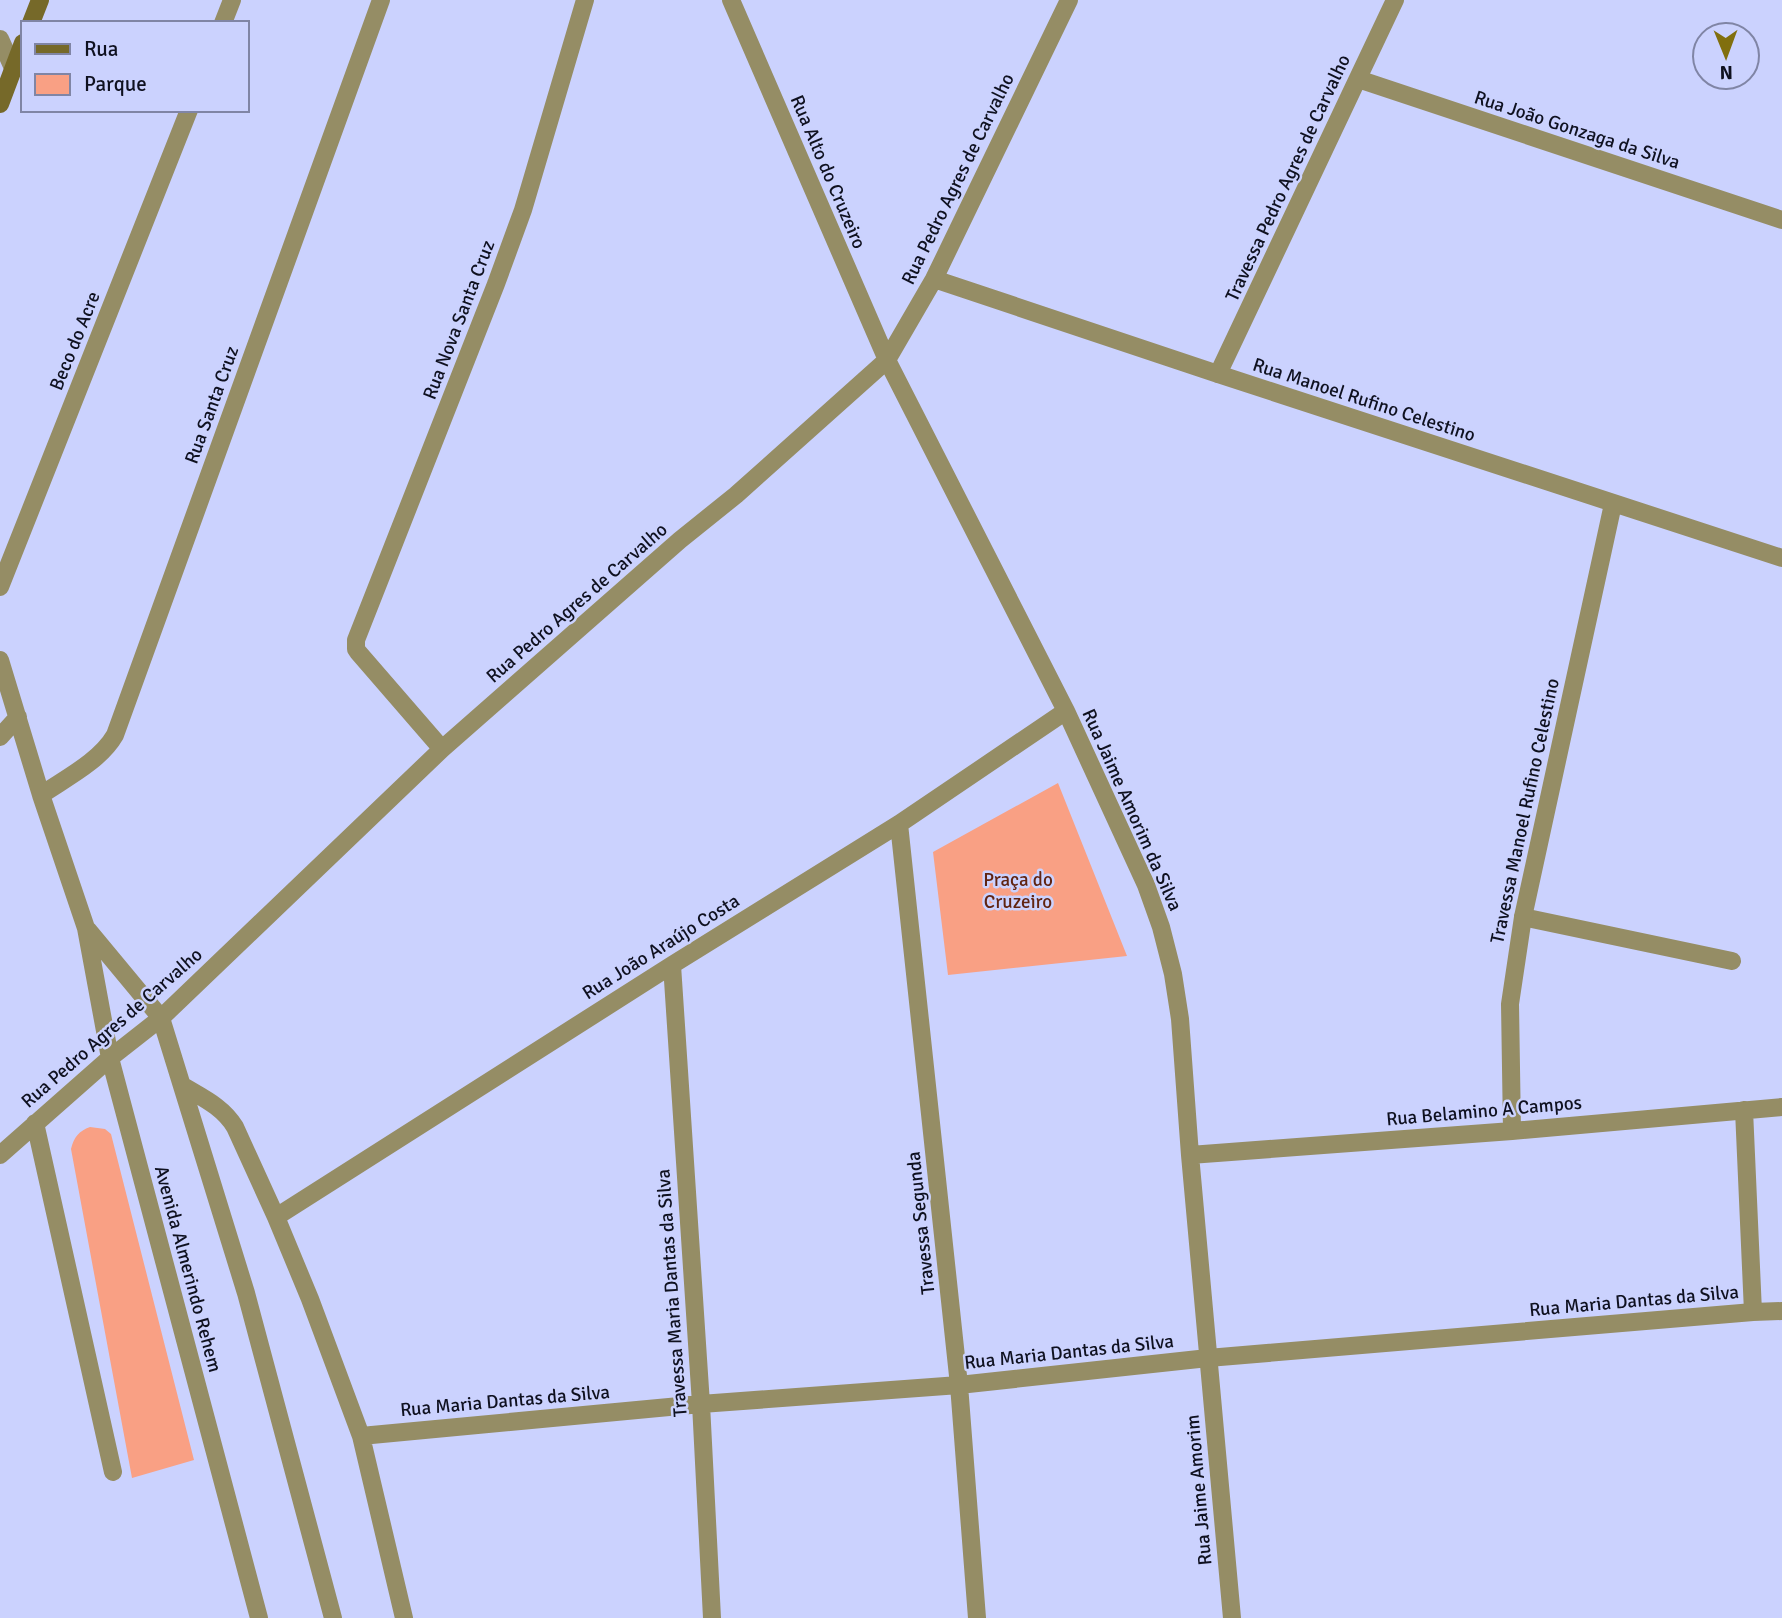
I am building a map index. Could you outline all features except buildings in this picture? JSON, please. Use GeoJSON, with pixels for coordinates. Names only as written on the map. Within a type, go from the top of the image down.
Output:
{"type":"FeatureCollection","features":[{"type":"Feature","properties":{"kind":"street"},"geometry":{"type":"LineString","coordinates":[[32,21],[40,0]]}},
{"type":"Feature","properties":{"kind":"street"},"geometry":{"type":"LineString","coordinates":[[224,21],[232,0]]}},
{"type":"Feature","properties":{"kind":"street","name":"Rua Santa Cruz"},"geometry":{"type":"LineString","coordinates":[[41,795],[97,756],[115,735],[381,0]]}},
{"type":"Feature","properties":{"kind":"street","name":"Rua Nova Santa Cruz"},"geometry":{"type":"LineString","coordinates":[[442,749],[356,649],[356,640],[523,211],[585,0]]}},
{"type":"Feature","properties":{"kind":"street","name":"Rua Alto do Cruzeiro"},"geometry":{"type":"LineString","coordinates":[[731,0],[887,360]]}},
{"type":"Feature","properties":{"kind":"street","name":"Rua Pedro Agres de Carvalho"},"geometry":{"type":"LineString","coordinates":[[0,1154],[110,1058],[161,1018],[442,749],[887,360],[933,279],[1069,0]]}},
{"type":"Feature","properties":{"kind":"street","name":"Travessa Pedro Agres de Carvalho"},"geometry":{"type":"LineString","coordinates":[[1218,374],[1395,0]]}},
{"type":"Feature","properties":{"kind":"street"},"geometry":{"type":"LineString","coordinates":[[0,39],[13,68]]}},
{"type":"Feature","properties":{"kind":"street"},"geometry":{"type":"LineString","coordinates":[[0,104],[21,48]]}},
{"type":"Feature","properties":{"kind":"street","name":"Rua João Gonzaga da Silva"},"geometry":{"type":"LineString","coordinates":[[1358,79],[1782,220]]}},
{"type":"Feature","properties":{"kind":"street","name":"Beco do Acre"},"geometry":{"type":"LineString","coordinates":[[0,587],[188,112]]}},
{"type":"Feature","properties":{"kind":"street","name":"Rua Manoel Rufino Celestino"},"geometry":{"type":"LineString","coordinates":[[933,279],[1782,558]]}},
{"type":"Feature","properties":{"kind":"street","name":"Rua Jaime Amorim da Silva"},"geometry":{"type":"LineString","coordinates":[[887,360],[1066,711],[1146,885],[1161,927],[1173,974],[1180,1019],[1208,1358]]}},
{"type":"Feature","properties":{"kind":"street","name":"Travessa Manoel Rufino Celestino"},"geometry":{"type":"LineString","coordinates":[[1512,1131],[1510,1004],[1523,917],[1613,504]]}},
{"type":"Feature","properties":{"kind":"street","name":"Avenida Almerindo Rehem"},"geometry":{"type":"LineString","coordinates":[[0,660],[41,795],[86,928],[110,1058],[259,1618]]}},
{"type":"Feature","properties":{"kind":"street","name":"Rua João Araújo Costa"},"geometry":{"type":"LineString","coordinates":[[276,1217],[899,824],[1066,711]]}},
{"type":"Feature","properties":{"kind":"street"},"geometry":{"type":"LineString","coordinates":[[0,737],[18,717]]}},
{"type":"Feature","properties":{"kind":"street","name":"Travessa Segunda"},"geometry":{"type":"LineString","coordinates":[[899,824],[959,1385],[977,1618]]}},
{"type":"Feature","properties":{"kind":"street"},"geometry":{"type":"LineString","coordinates":[[1523,917],[1732,961]]}},
{"type":"Feature","properties":{"kind":"street","name":"Avenida Almerindo Rehem"},"geometry":{"type":"LineString","coordinates":[[86,928],[161,1018],[246,1293],[332,1618]]}},
{"type":"Feature","properties":{"kind":"street","name":"Travessa Maria Dantas da Silva"},"geometry":{"type":"LineString","coordinates":[[672,965],[701,1404],[712,1618]]}},
{"type":"Feature","properties":{"kind":"street"},"geometry":{"type":"LineString","coordinates":[[183,1086],[228,1115],[276,1217],[310,1299],[360,1436],[404,1618]]}},
{"type":"Feature","properties":{"kind":"street","name":"Rua Belamino A Campos"},"geometry":{"type":"LineString","coordinates":[[1190,1156],[1782,1107]]}},
{"type":"Feature","properties":{"kind":"street"},"geometry":{"type":"LineString","coordinates":[[1744,1110],[1753,1312]]}},
{"type":"Feature","properties":{"kind":"street"},"geometry":{"type":"LineString","coordinates":[[35,1123],[113,1472]]}},
{"type":"Feature","properties":{"kind":"street","name":"Rua Maria Dantas da Silva"},"geometry":{"type":"LineString","coordinates":[[360,1436],[701,1404],[959,1385],[1208,1358],[1782,1311]]}},
{"type":"Feature","properties":{"kind":"street","name":"Rua Jaime Amorim"},"geometry":{"type":"LineString","coordinates":[[1208,1358],[1231,1618]]}},
{"type":"Feature","properties":{"kind":"green space","name":"Praça do Cruzeiro"},"geometry":{"type":"Polygon","coordinates":[[[1058,783],[1127,956],[948,975],[933,852],[1058,783]]]}},
{"type":"Feature","properties":{"kind":"green space"},"geometry":{"type":"Polygon","coordinates":[[[90,1127],[105,1129],[111,1134],[194,1460],[132,1478],[71,1149],[78,1135],[90,1127]]]}}]}
